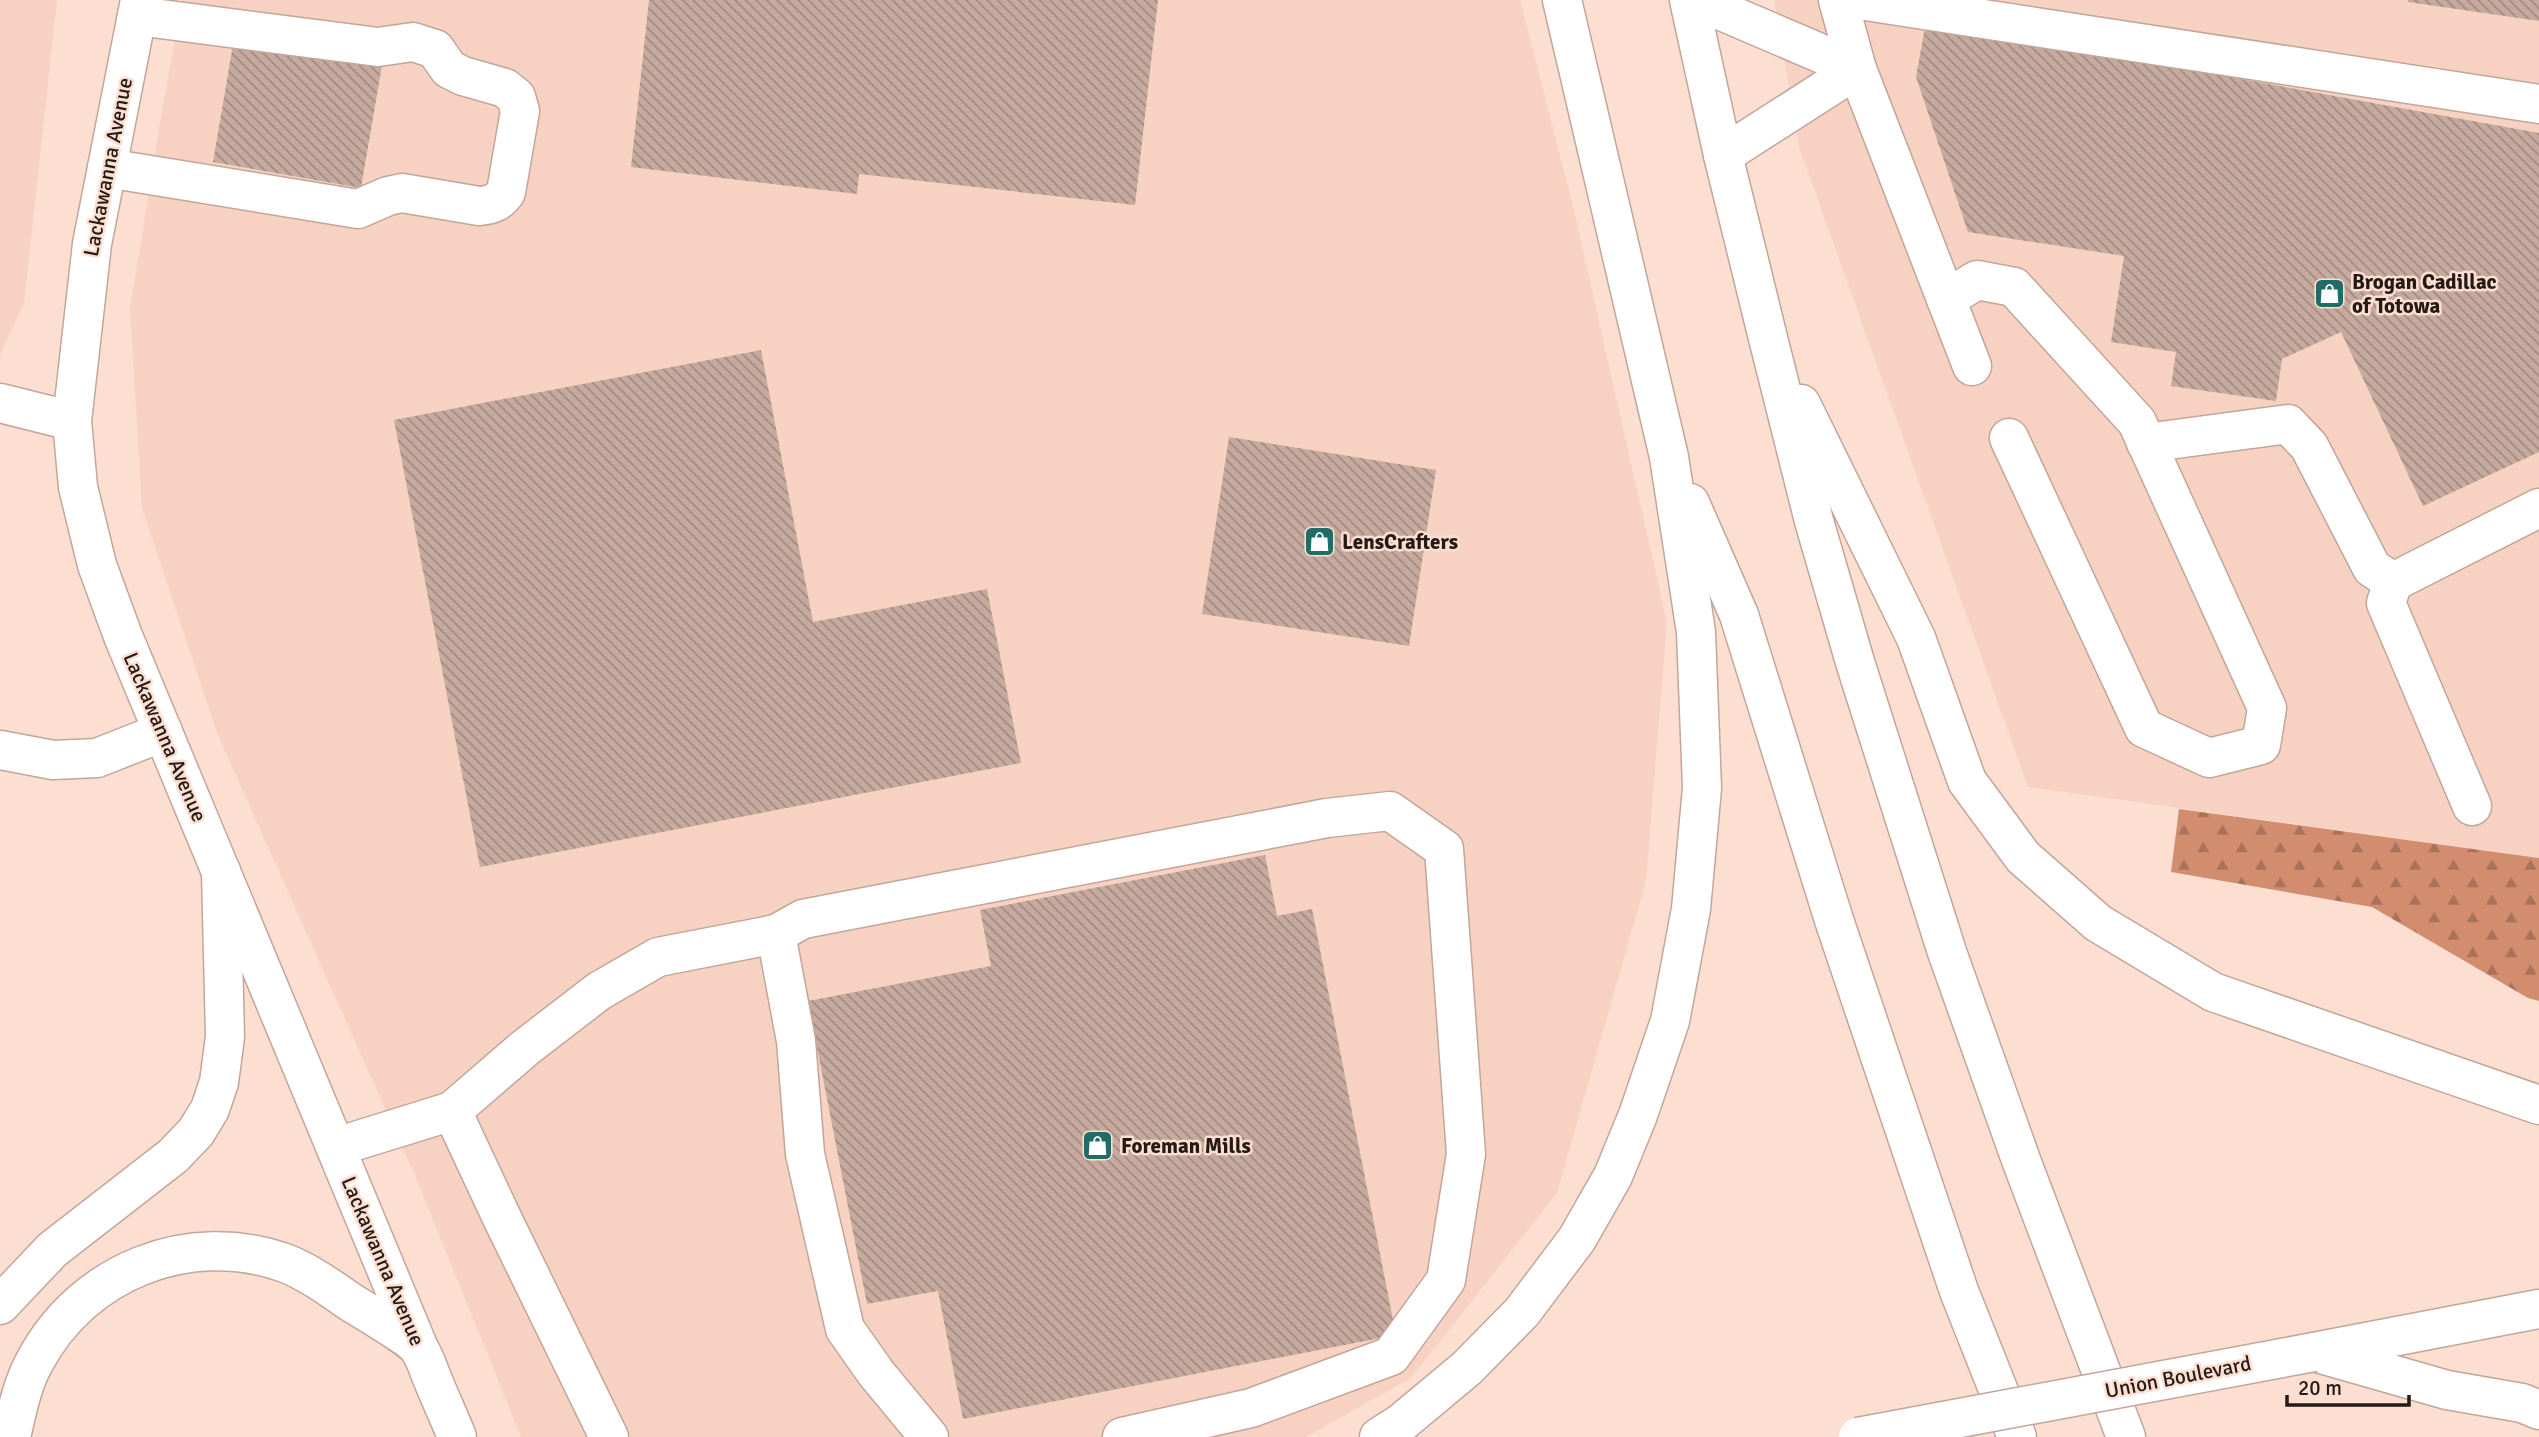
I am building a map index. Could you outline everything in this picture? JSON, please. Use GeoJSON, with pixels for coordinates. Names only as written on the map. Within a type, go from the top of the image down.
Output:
{"type":"FeatureCollection","features":[{"type":"Feature","properties":{"kind":"main road"},"geometry":{"type":"LineString","coordinates":[[1378,1437],[1401,1423],[1467,1368],[1522,1312],[1577,1239],[1613,1176],[1670,1021],[1691,909],[1702,788],[1696,632],[1669,457],[1562,0]]}},
{"type":"Feature","properties":{"kind":"main road"},"geometry":{"type":"LineString","coordinates":[[1689,0],[1723,155],[1767,334],[1814,521],[1855,662],[1947,952],[2021,1160],[2126,1437]]}},
{"type":"Feature","properties":{"kind":"main road"},"geometry":{"type":"LineString","coordinates":[[1696,0],[1857,69]]}},
{"type":"Feature","properties":{"kind":"main road"},"geometry":{"type":"LineString","coordinates":[[1838,0],[1857,69],[1972,366]]}},
{"type":"Feature","properties":{"kind":"main road"},"geometry":{"type":"LineString","coordinates":[[1859,0],[2539,104]]}},
{"type":"Feature","properties":{"kind":"main road"},"geometry":{"type":"LineString","coordinates":[[107,168],[358,209],[402,192],[480,206],[501,200],[506,192],[520,111],[516,97],[505,88],[463,76],[449,69],[435,50],[413,42],[378,47],[138,8]]}},
{"type":"Feature","properties":{"kind":"main road","name":"Lackawanna Avenue"},"geometry":{"type":"LineString","coordinates":[[138,8],[92,244],[72,421],[78,487],[97,565],[123,636],[457,1437]]}},
{"type":"Feature","properties":{"kind":"main road"},"geometry":{"type":"LineString","coordinates":[[1723,155],[1857,69]]}},
{"type":"Feature","properties":{"kind":"main road"},"geometry":{"type":"LineString","coordinates":[[1946,299],[1977,280],[2014,287],[2137,422],[2267,708],[2261,745],[2210,758],[2144,728],[2009,438]]}},
{"type":"Feature","properties":{"kind":"main road"},"geometry":{"type":"LineString","coordinates":[[1767,334],[1916,638],[1967,781],[2023,857],[2098,923],[2213,992],[2539,1105]]}},
{"type":"Feature","properties":{"kind":"main road"},"geometry":{"type":"LineString","coordinates":[[0,403],[72,421]]}},
{"type":"Feature","properties":{"kind":"main road"},"geometry":{"type":"LineString","coordinates":[[2146,443],[2288,424],[2309,446],[2372,568],[2393,582]]}},
{"type":"Feature","properties":{"kind":"main road"},"geometry":{"type":"LineString","coordinates":[[1669,457],[1739,615],[1833,919],[1959,1291],[2017,1437]]}},
{"type":"Feature","properties":{"kind":"main road"},"geometry":{"type":"LineString","coordinates":[[2472,806],[2386,603],[2393,582],[2539,508]]}},
{"type":"Feature","properties":{"kind":"main road"},"geometry":{"type":"LineString","coordinates":[[0,750],[53,760],[97,758],[163,732]]}},
{"type":"Feature","properties":{"kind":"main road"},"geometry":{"type":"LineString","coordinates":[[336,1147],[452,1111],[525,1048],[598,991],[658,957],[776,934],[803,919],[1327,818],[1390,811],[1444,849],[1466,1154],[1446,1279],[1391,1356],[1251,1408],[1122,1437]]}},
{"type":"Feature","properties":{"kind":"main road"},"geometry":{"type":"LineString","coordinates":[[0,1305],[52,1250],[164,1164],[204,1121],[216,1094],[225,1037],[221,871]]}},
{"type":"Feature","properties":{"kind":"main road"},"geometry":{"type":"LineString","coordinates":[[776,934],[796,1041],[805,1154],[845,1329],[876,1374],[929,1437]]}},
{"type":"Feature","properties":{"kind":"main road"},"geometry":{"type":"LineString","coordinates":[[452,1111],[609,1437]]}},
{"type":"Feature","properties":{"kind":"main road"},"geometry":{"type":"LineString","coordinates":[[11,1437],[21,1394],[33,1363],[50,1335],[68,1313],[126,1272],[172,1256],[222,1250],[243,1252],[286,1264],[310,1275],[418,1346]]}},
{"type":"Feature","properties":{"kind":"main road","name":"Union Boulevard"},"geometry":{"type":"LineString","coordinates":[[1857,1437],[2539,1309]]}},
{"type":"Feature","properties":{"kind":"main road"},"geometry":{"type":"LineString","coordinates":[[2314,1352],[2447,1390],[2522,1403],[2539,1410]]}},
{"type":"Feature","properties":{"kind":"shaded area"},"geometry":{"type":"Polygon","coordinates":[[[0,0],[57,0],[24,303],[0,355],[0,0]]]}},
{"type":"Feature","properties":{"kind":"shaded area"},"geometry":{"type":"Polygon","coordinates":[[[182,0],[1520,0],[1572,202],[1667,622],[1646,881],[1557,1193],[1411,1378],[1306,1437],[521,1437],[417,1180],[217,733],[142,509],[130,309],[182,0]]]}},
{"type":"Feature","properties":{"kind":"shaded area"},"geometry":{"type":"Polygon","coordinates":[[[1774,0],[2539,0],[2539,858],[2028,787],[1799,147],[1774,0]]]}},
{"type":"Feature","properties":{"kind":"green space"},"geometry":{"type":"Polygon","coordinates":[[[2179,809],[2539,858],[2539,1001],[2528,998],[2372,907],[2171,872],[2179,809]]]}},
{"type":"Feature","properties":{"kind":"building"},"geometry":{"type":"Polygon","coordinates":[[[649,0],[1158,0],[1135,205],[859,174],[857,194],[631,167],[649,0]]]}},
{"type":"Feature","properties":{"kind":"building"},"geometry":{"type":"Polygon","coordinates":[[[2539,0],[2539,21],[2408,2],[2539,0]]]}},
{"type":"Feature","properties":{"kind":"building","name":"Brogan Cadillac of Totowa"},"geometry":{"type":"Polygon","coordinates":[[[1926,22],[2539,133],[2539,452],[2423,506],[2341,332],[2282,359],[2276,401],[2171,386],[2176,352],[2111,342],[2124,256],[1968,232],[1916,77],[1926,22]]]}},
{"type":"Feature","properties":{"kind":"building"},"geometry":{"type":"Polygon","coordinates":[[[234,39],[382,65],[361,188],[213,162],[234,39]]]}},
{"type":"Feature","properties":{"kind":"building"},"geometry":{"type":"Polygon","coordinates":[[[761,350],[813,622],[987,589],[1021,763],[480,867],[394,420],[761,350]]]}},
{"type":"Feature","properties":{"kind":"building","name":"LensCrafters"},"geometry":{"type":"Polygon","coordinates":[[[1229,437],[1436,470],[1409,646],[1202,614],[1229,437]]]}},
{"type":"Feature","properties":{"kind":"building","name":"Foreman Mills"},"geometry":{"type":"Polygon","coordinates":[[[1265,855],[1277,916],[1312,909],[1396,1335],[963,1419],[938,1291],[867,1304],[808,1001],[991,966],[980,910],[1265,855]]]}},
{"type":"Feature","properties":{"kind":"place","name":"Brogan Cadillac of Totowa"},"geometry":{"type":"Point","coordinates":[2329,294]}},
{"type":"Feature","properties":{"kind":"place","name":"LensCrafters"},"geometry":{"type":"Point","coordinates":[1319,542]}},
{"type":"Feature","properties":{"kind":"place","name":"Foreman Mills"},"geometry":{"type":"Point","coordinates":[1098,1146]}}]}
